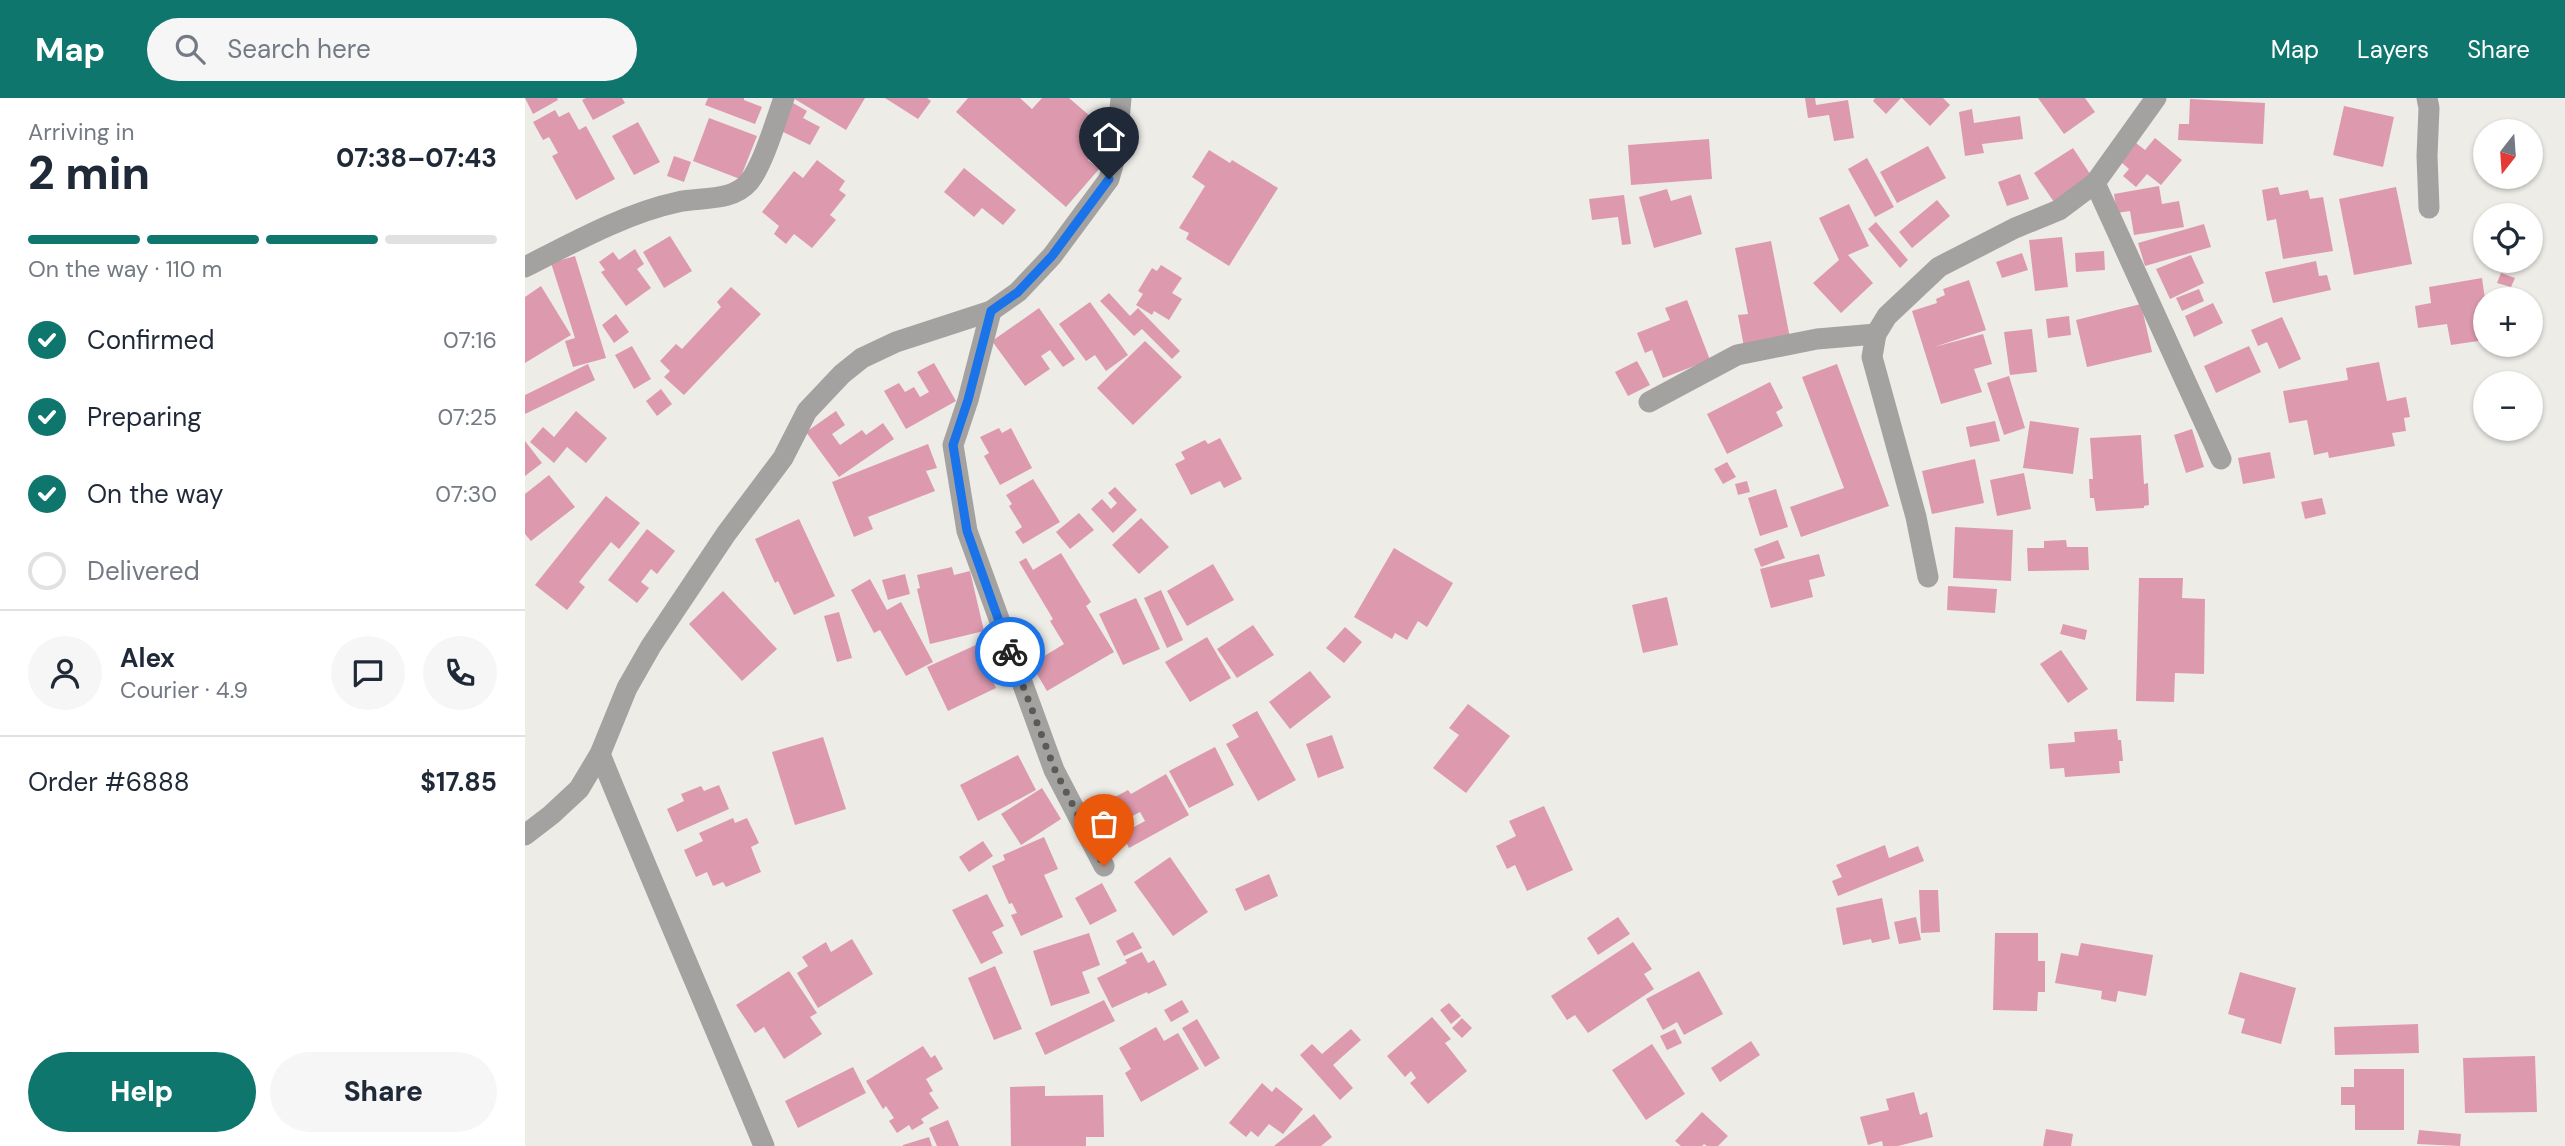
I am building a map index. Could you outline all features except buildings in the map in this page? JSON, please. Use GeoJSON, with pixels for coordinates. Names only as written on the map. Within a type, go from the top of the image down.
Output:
{"type":"FeatureCollection","features":[{"type":"Feature","properties":{"kind":"street"},"geometry":{"type":"LineString","coordinates":[[525,267],[647,209],[734,193],[748,183],[757,166],[784,98]]}},
{"type":"Feature","properties":{"kind":"street"},"geometry":{"type":"LineString","coordinates":[[525,835],[579,789],[600,754],[627,688],[651,646],[726,534],[783,458],[807,411],[842,374],[862,358],[896,342],[991,311],[1018,292],[1052,256],[1109,179],[1116,154],[1121,98]]}},
{"type":"Feature","properties":{"kind":"street"},"geometry":{"type":"LineString","coordinates":[[1929,577],[1916,517],[1872,357],[1876,334],[1887,316],[1939,267],[2015,228],[2059,210],[2095,183],[2156,98]]}},
{"type":"Feature","properties":{"kind":"street"},"geometry":{"type":"LineString","coordinates":[[2427,98],[2429,208]]}},
{"type":"Feature","properties":{"kind":"street"},"geometry":{"type":"LineString","coordinates":[[2095,183],[2221,459]]}},
{"type":"Feature","properties":{"kind":"street"},"geometry":{"type":"LineString","coordinates":[[991,311],[968,400],[953,445],[967,531],[1055,770],[1104,866]]}},
{"type":"Feature","properties":{"kind":"street"},"geometry":{"type":"LineString","coordinates":[[1649,402],[1737,355],[1817,339],[1876,334]]}},
{"type":"Feature","properties":{"kind":"street"},"geometry":{"type":"LineString","coordinates":[[600,754],[647,873],[708,1008],[764,1146]]}},
{"type":"Feature","properties":{"kind":"way so far"},"geometry":{"type":"LineString","coordinates":[[1010,652],[1055,770],[1104,866]]}},
{"type":"Feature","properties":{"kind":"route"},"geometry":{"type":"LineString","coordinates":[[1010,652],[967,531],[953,445],[968,400],[991,311],[1018,292],[1052,256],[1109,179]]}}]}
